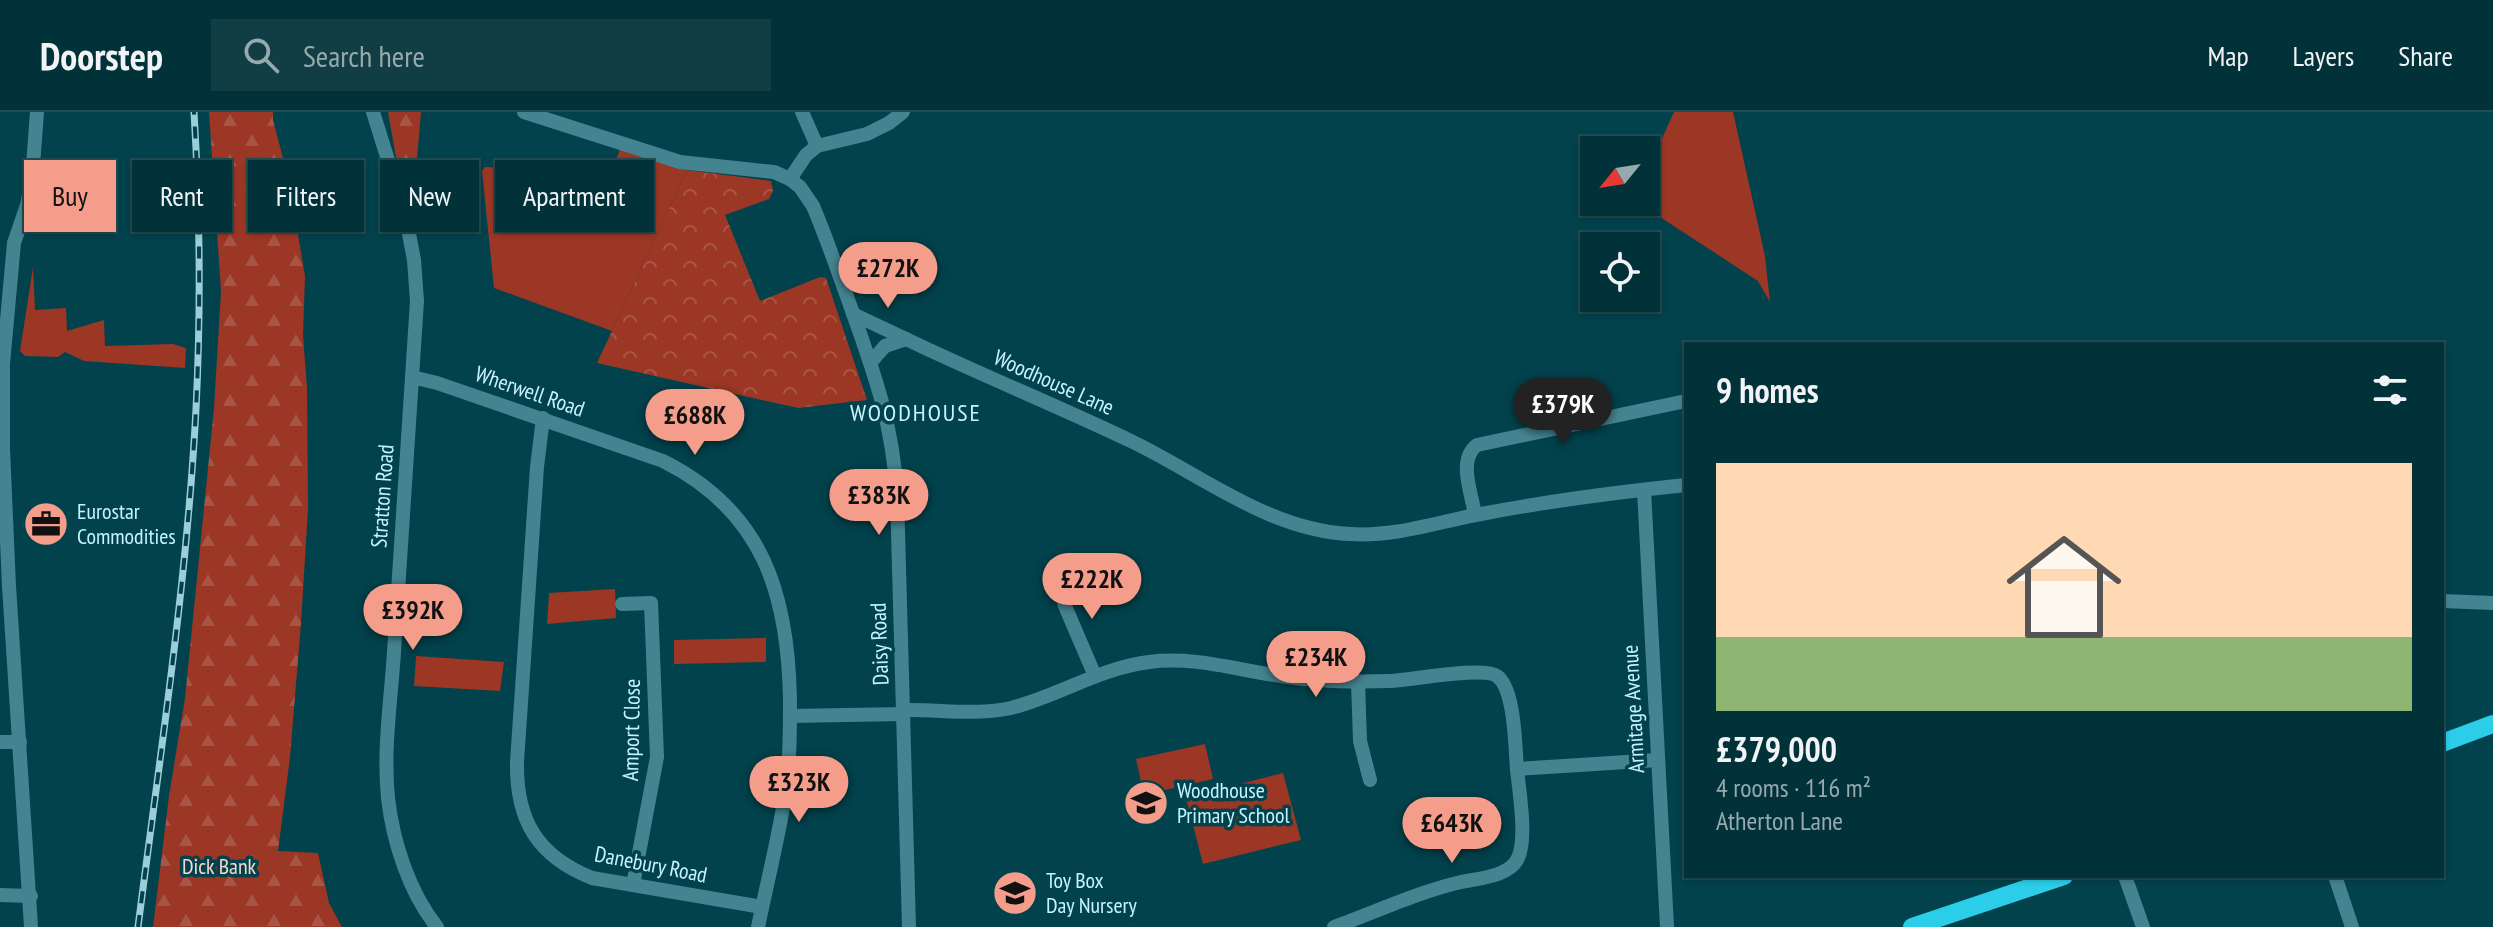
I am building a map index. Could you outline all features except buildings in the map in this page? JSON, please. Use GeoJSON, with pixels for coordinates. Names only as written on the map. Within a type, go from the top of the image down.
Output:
{"type":"FeatureCollection","features":[{"type":"Feature","properties":{"kind":"main road"},"geometry":{"type":"LineString","coordinates":[[2444,742],[2493,724]]}},
{"type":"Feature","properties":{"kind":"main road"},"geometry":{"type":"LineString","coordinates":[[1912,927],[2058,878]]}},
{"type":"Feature","properties":{"kind":"street"},"geometry":{"type":"LineString","coordinates":[[31,927],[4,520],[3,449],[4,350],[14,243],[32,179],[37,112]]}},
{"type":"Feature","properties":{"kind":"street","name":"Stratton Road"},"geometry":{"type":"LineString","coordinates":[[373,112],[406,218],[414,260],[417,301],[387,794],[393,831],[405,867],[419,900],[437,927]]}},
{"type":"Feature","properties":{"kind":"street"},"geometry":{"type":"LineString","coordinates":[[524,112],[680,162],[768,171],[790,179],[804,191],[813,206],[871,362],[885,346],[906,339]]}},
{"type":"Feature","properties":{"kind":"street"},"geometry":{"type":"LineString","coordinates":[[802,112],[817,146]]}},
{"type":"Feature","properties":{"kind":"street"},"geometry":{"type":"LineString","coordinates":[[790,179],[806,155],[817,146],[867,134],[903,112]]}},
{"type":"Feature","properties":{"kind":"street","name":"Woodhouse Lane"},"geometry":{"type":"LineString","coordinates":[[853,314],[1135,443],[1241,501],[1326,532],[1363,534],[1404,531],[1475,515],[1684,485]]}},
{"type":"Feature","properties":{"kind":"street","name":"Daisy Road"},"geometry":{"type":"LineString","coordinates":[[871,362],[887,416],[896,476],[909,927]]}},
{"type":"Feature","properties":{"kind":"street","name":"Wherwell Road"},"geometry":{"type":"LineString","coordinates":[[412,377],[543,418],[663,461],[699,483],[735,516],[760,555],[780,601],[790,716],[785,795],[758,927]]}},
{"type":"Feature","properties":{"kind":"street"},"geometry":{"type":"LineString","coordinates":[[1475,515],[1466,464],[1471,450],[1477,445],[1684,401]]}},
{"type":"Feature","properties":{"kind":"street","name":"Danebury Road"},"geometry":{"type":"LineString","coordinates":[[543,418],[535,484],[517,762],[517,793],[523,814],[532,832],[552,856],[592,878],[762,907]]}},
{"type":"Feature","properties":{"kind":"street","name":"Armitage Avenue"},"geometry":{"type":"LineString","coordinates":[[1644,490],[1667,927]]}},
{"type":"Feature","properties":{"kind":"street"},"geometry":{"type":"LineString","coordinates":[[1057,576],[1065,606],[1095,676]]}},
{"type":"Feature","properties":{"kind":"street"},"geometry":{"type":"LineString","coordinates":[[2444,601],[2493,603]]}},
{"type":"Feature","properties":{"kind":"street","name":"Amport Close"},"geometry":{"type":"LineString","coordinates":[[622,604],[651,603],[654,664],[657,757],[633,885]]}},
{"type":"Feature","properties":{"kind":"street"},"geometry":{"type":"LineString","coordinates":[[790,716],[944,710],[967,713],[1008,709],[1095,676],[1146,662],[1185,660],[1280,676],[1358,682],[1422,679],[1478,671],[1494,674],[1502,681],[1510,699],[1521,838],[1517,859],[1509,868],[1496,874],[1434,890],[1334,927]]}},
{"type":"Feature","properties":{"kind":"street"},"geometry":{"type":"LineString","coordinates":[[1358,682],[1359,733],[1370,780]]}},
{"type":"Feature","properties":{"kind":"street"},"geometry":{"type":"LineString","coordinates":[[0,690],[16,691]]}},
{"type":"Feature","properties":{"kind":"street"},"geometry":{"type":"LineString","coordinates":[[0,742],[20,742]]}},
{"type":"Feature","properties":{"kind":"street"},"geometry":{"type":"LineString","coordinates":[[1517,769],[1658,760]]}},
{"type":"Feature","properties":{"kind":"street"},"geometry":{"type":"LineString","coordinates":[[2126,878],[2143,927]]}},
{"type":"Feature","properties":{"kind":"street"},"geometry":{"type":"LineString","coordinates":[[2336,878],[2352,927]]}},
{"type":"Feature","properties":{"kind":"street"},"geometry":{"type":"LineString","coordinates":[[0,895],[31,896]]}},
{"type":"Feature","properties":{"kind":"green space","name":"Dick Bank"},"geometry":{"type":"Polygon","coordinates":[[[209,112],[273,112],[283,160],[248,160],[248,232],[298,232],[305,276],[303,334],[307,389],[308,509],[290,757],[278,851],[318,853],[329,903],[342,927],[153,927],[185,698],[214,408],[221,292],[217,232],[232,232],[232,160],[212,160],[209,112]]]}},
{"type":"Feature","properties":{"kind":"green space"},"geometry":{"type":"Polygon","coordinates":[[[388,112],[421,112],[417,160],[396,160],[388,112]]]}},
{"type":"Feature","properties":{"kind":"green space"},"geometry":{"type":"Polygon","coordinates":[[[1674,112],[1733,112],[1765,256],[1770,302],[1758,281],[1658,216],[1660,143],[1674,112]]]}},
{"type":"Feature","properties":{"kind":"green space"},"geometry":{"type":"Polygon","coordinates":[[[622,145],[687,170],[612,331],[494,288],[482,171],[485,167],[495,167],[495,232],[654,232],[654,160],[616,160],[622,145]]]}},
{"type":"Feature","properties":{"kind":"green space"},"geometry":{"type":"Polygon","coordinates":[[[687,170],[771,181],[773,191],[769,199],[725,215],[760,301],[820,277],[826,278],[867,400],[798,408],[597,363],[687,170]]]}},
{"type":"Feature","properties":{"kind":"green space"},"geometry":{"type":"Polygon","coordinates":[[[33,267],[35,310],[66,308],[67,331],[104,320],[105,346],[173,344],[186,348],[185,368],[84,361],[65,352],[58,357],[25,356],[20,351],[33,267]]]}},
{"type":"Feature","properties":{"kind":"green space"},"geometry":{"type":"Polygon","coordinates":[[[615,589],[616,618],[547,624],[549,593],[615,589]]]}},
{"type":"Feature","properties":{"kind":"green space"},"geometry":{"type":"Polygon","coordinates":[[[766,638],[766,662],[674,664],[674,640],[766,638]]]}},
{"type":"Feature","properties":{"kind":"green space"},"geometry":{"type":"Polygon","coordinates":[[[416,656],[504,662],[500,691],[414,686],[416,656]]]}},
{"type":"Feature","properties":{"kind":"green space"},"geometry":{"type":"Polygon","coordinates":[[[1205,744],[1213,779],[1144,795],[1136,759],[1205,744]]]}},
{"type":"Feature","properties":{"kind":"green space"},"geometry":{"type":"Polygon","coordinates":[[[1283,773],[1301,840],[1203,864],[1186,798],[1283,773]]]}},
{"type":"Feature","properties":{"kind":"railway"},"geometry":{"type":"LineString","coordinates":[[138,927],[172,668],[192,474],[199,298],[194,112]]}},
{"type":"Feature","properties":{"kind":"place","name":"Eurostar Commodities"},"geometry":{"type":"Point","coordinates":[46,524]}},
{"type":"Feature","properties":{"kind":"place","name":"Woodhouse Primary School"},"geometry":{"type":"Point","coordinates":[1146,803]}},
{"type":"Feature","properties":{"kind":"place","name":"Toy Box Day Nursery"},"geometry":{"type":"Point","coordinates":[1015,893]}},
{"type":"Feature","properties":{"kind":"district","name":"WOODHOUSE"},"geometry":{"type":"Point","coordinates":[916,412]}}]}
